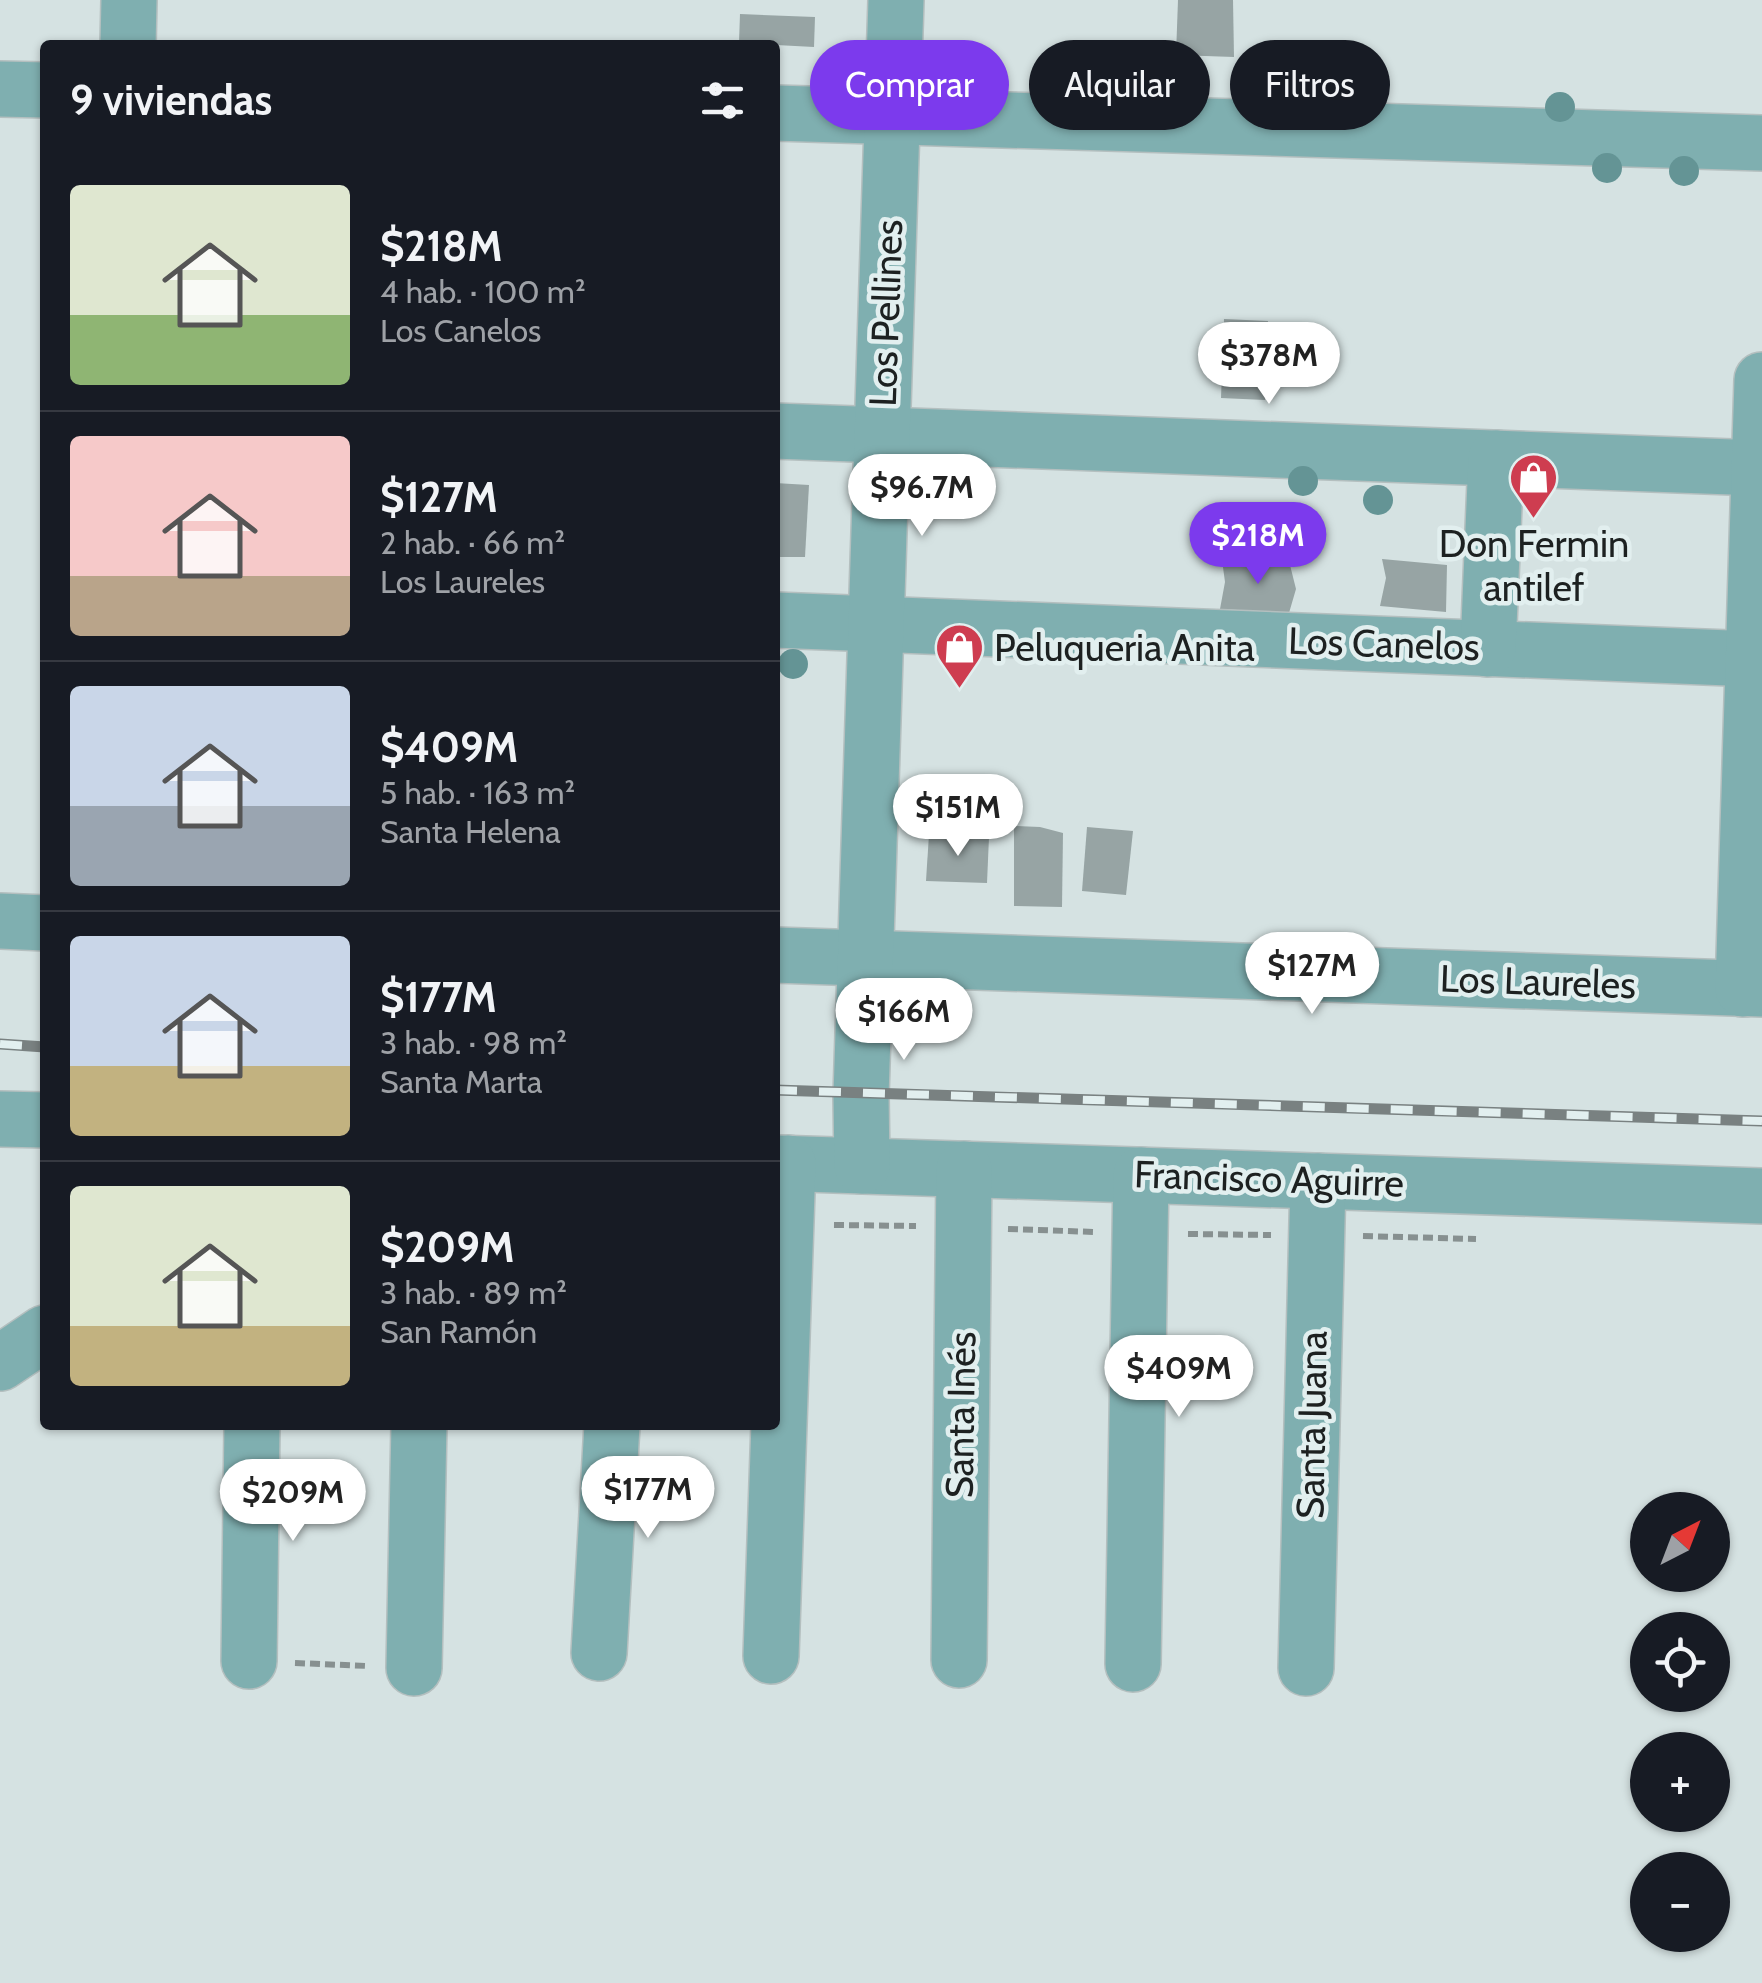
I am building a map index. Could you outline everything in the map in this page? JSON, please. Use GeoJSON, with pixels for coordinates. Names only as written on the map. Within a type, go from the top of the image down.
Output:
{"type":"FeatureCollection","features":[{"type":"Feature","properties":{"kind":"street"},"geometry":{"type":"LineString","coordinates":[[128,40],[129,0]]}},
{"type":"Feature","properties":{"kind":"street","name":"Los Pellines"},"geometry":{"type":"LineString","coordinates":[[895,40],[896,0]]}},
{"type":"Feature","properties":{"kind":"street"},"geometry":{"type":"LineString","coordinates":[[0,89],[40,90]]}},
{"type":"Feature","properties":{"kind":"street"},"geometry":{"type":"LineString","coordinates":[[780,113],[810,114]]}},
{"type":"Feature","properties":{"kind":"street"},"geometry":{"type":"LineString","coordinates":[[1009,120],[1762,143]]}},
{"type":"Feature","properties":{"kind":"street","name":"Los Pellines"},"geometry":{"type":"LineString","coordinates":[[862,1166],[865,959],[893,130]]}},
{"type":"Feature","properties":{"kind":"street"},"geometry":{"type":"LineString","coordinates":[[1753,989],[1754,660],[1762,380]]}},
{"type":"Feature","properties":{"kind":"street"},"geometry":{"type":"LineString","coordinates":[[780,432],[1759,468]]}},
{"type":"Feature","properties":{"kind":"street"},"geometry":{"type":"LineString","coordinates":[[1488,648],[1496,458]]}},
{"type":"Feature","properties":{"kind":"street","name":"Los Canelos"},"geometry":{"type":"LineString","coordinates":[[780,620],[1754,660]]}},
{"type":"Feature","properties":{"kind":"street"},"geometry":{"type":"LineString","coordinates":[[0,921],[40,923]]}},
{"type":"Feature","properties":{"kind":"street","name":"Los Laureles"},"geometry":{"type":"LineString","coordinates":[[780,954],[1753,989]]}},
{"type":"Feature","properties":{"kind":"street"},"geometry":{"type":"LineString","coordinates":[[0,1119],[40,1120]]}},
{"type":"Feature","properties":{"kind":"street"},"geometry":{"type":"LineString","coordinates":[[780,1208],[781,1163]]}},
{"type":"Feature","properties":{"kind":"street","name":"Francisco Aguirre"},"geometry":{"type":"LineString","coordinates":[[781,1163],[1762,1196]]}},
{"type":"Feature","properties":{"kind":"street","name":"Santa Inés"},"geometry":{"type":"LineString","coordinates":[[959,1660],[964,1169]]}},
{"type":"Feature","properties":{"kind":"street"},"geometry":{"type":"LineString","coordinates":[[1133,1664],[1141,1175]]}},
{"type":"Feature","properties":{"kind":"street","name":"Santa Juana"},"geometry":{"type":"LineString","coordinates":[[1306,1668],[1318,1181]]}},
{"type":"Feature","properties":{"kind":"street"},"geometry":{"type":"LineString","coordinates":[[0,1363],[40,1336]]}},
{"type":"Feature","properties":{"kind":"street"},"geometry":{"type":"LineString","coordinates":[[249,1661],[252,1430]]}},
{"type":"Feature","properties":{"kind":"street"},"geometry":{"type":"LineString","coordinates":[[414,1668],[419,1430]]}},
{"type":"Feature","properties":{"kind":"street"},"geometry":{"type":"LineString","coordinates":[[599,1652],[612,1430]]}},
{"type":"Feature","properties":{"kind":"street"},"geometry":{"type":"LineString","coordinates":[[770,1656],[775,1430]]}},
{"type":"Feature","properties":{"kind":"path"},"geometry":{"type":"LineString","coordinates":[[249,1661],[414,1668]]}},
{"type":"Feature","properties":{"kind":"building"},"geometry":{"type":"Polygon","coordinates":[[[1178,0],[1233,0],[1230,57],[1210,56],[1210,40],[1177,40],[1178,0]]]}},
{"type":"Feature","properties":{"kind":"building"},"geometry":{"type":"Polygon","coordinates":[[[740,14],[815,17],[814,40],[810,40],[810,47],[780,45],[780,40],[739,40],[740,14]]]}},
{"type":"Feature","properties":{"kind":"building"},"geometry":{"type":"Polygon","coordinates":[[[1224,319],[1268,321],[1265,400],[1221,398],[1224,319]]]}},
{"type":"Feature","properties":{"kind":"building"},"geometry":{"type":"Polygon","coordinates":[[[780,483],[809,485],[805,557],[780,557],[780,483]]]}},
{"type":"Feature","properties":{"kind":"building"},"geometry":{"type":"Polygon","coordinates":[[[1382,559],[1447,565],[1446,612],[1380,606],[1386,578],[1382,559]]]}},
{"type":"Feature","properties":{"kind":"building"},"geometry":{"type":"Polygon","coordinates":[[[1222,560],[1290,565],[1296,589],[1289,613],[1220,609],[1225,582],[1222,560]]]}},
{"type":"Feature","properties":{"kind":"building"},"geometry":{"type":"Polygon","coordinates":[[[1014,826],[1063,833],[1062,907],[1014,906],[1014,826]]]}},
{"type":"Feature","properties":{"kind":"building"},"geometry":{"type":"Polygon","coordinates":[[[1087,827],[1133,831],[1126,895],[1082,891],[1087,827]]]}},
{"type":"Feature","properties":{"kind":"building"},"geometry":{"type":"Polygon","coordinates":[[[929,834],[989,837],[987,883],[926,881],[929,834]]]}},
{"type":"Feature","properties":{"kind":"railway"},"geometry":{"type":"LineString","coordinates":[[0,1044],[40,1047]]}},
{"type":"Feature","properties":{"kind":"railway"},"geometry":{"type":"LineString","coordinates":[[780,1090],[1762,1121]]}},
{"type":"Feature","properties":{"kind":"place","name":"Don Fermin antilef"},"geometry":{"type":"Point","coordinates":[1534,520]}},
{"type":"Feature","properties":{"kind":"place","name":"Peluqueria Anita"},"geometry":{"type":"Point","coordinates":[959,690]}}]}
